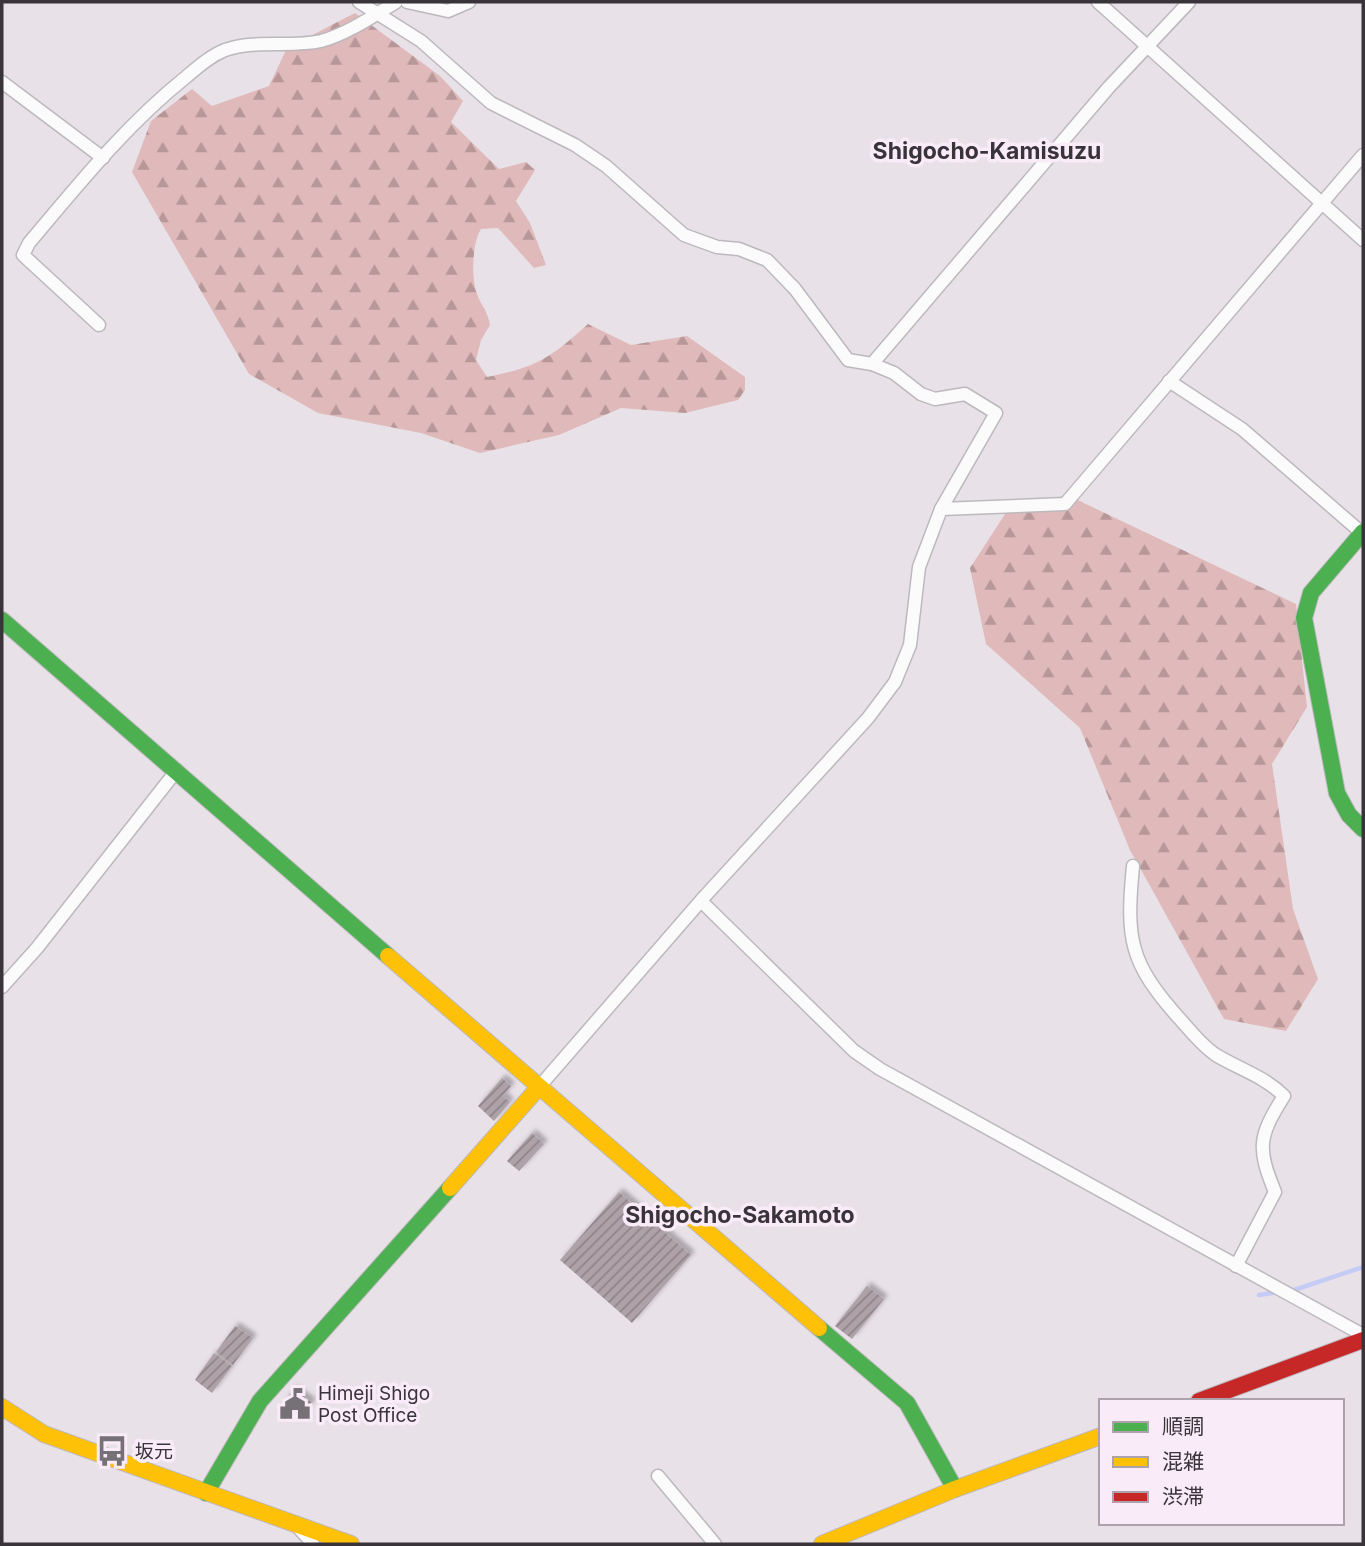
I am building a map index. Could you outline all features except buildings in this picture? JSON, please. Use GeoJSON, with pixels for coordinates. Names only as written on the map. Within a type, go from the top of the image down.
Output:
{"type":"FeatureCollection","features":[{"type":"Feature","properties":{"kind":"street"},"geometry":{"type":"LineString","coordinates":[[206,1493],[260,1401],[859,728],[895,682],[911,645],[919,567],[941,509],[996,413],[965,394],[935,399],[921,394],[894,373],[872,364],[848,360],[795,289],[767,261],[739,249],[717,247],[684,235],[606,166],[575,145],[491,103],[421,41],[359,2]]}},
{"type":"Feature","properties":{"kind":"street"},"geometry":{"type":"LineString","coordinates":[[99,325],[23,255],[29,243],[103,158],[167,92],[207,60],[225,50],[252,44],[319,41],[396,2]]}},
{"type":"Feature","properties":{"kind":"street"},"geometry":{"type":"LineString","coordinates":[[407,2],[448,11],[469,2]]}},
{"type":"Feature","properties":{"kind":"street"},"geometry":{"type":"LineString","coordinates":[[1098,2],[1363,240]]}},
{"type":"Feature","properties":{"kind":"street"},"geometry":{"type":"LineString","coordinates":[[872,364],[967,250],[1189,2]]}},
{"type":"Feature","properties":{"kind":"street"},"geometry":{"type":"LineString","coordinates":[[2,82],[103,158]]}},
{"type":"Feature","properties":{"kind":"street"},"geometry":{"type":"LineString","coordinates":[[941,509],[1065,504],[1363,155]]}},
{"type":"Feature","properties":{"kind":"street"},"geometry":{"type":"LineString","coordinates":[[1169,381],[1252,437],[1363,533],[1311,593],[1304,618],[1337,793],[1349,815],[1363,829]]}},
{"type":"Feature","properties":{"kind":"street"},"geometry":{"type":"LineString","coordinates":[[2,620],[907,1403],[956,1489]]}},
{"type":"Feature","properties":{"kind":"street"},"geometry":{"type":"LineString","coordinates":[[2,987],[37,948],[177,770]]}},
{"type":"Feature","properties":{"kind":"street"},"geometry":{"type":"LineString","coordinates":[[1133,866],[1128,911],[1131,940],[1150,986],[1202,1044],[1271,1083],[1283,1096],[1262,1139],[1262,1160],[1275,1192],[1236,1266]]}},
{"type":"Feature","properties":{"kind":"street"},"geometry":{"type":"LineString","coordinates":[[702,902],[854,1051],[880,1069],[1363,1338]]}},
{"type":"Feature","properties":{"kind":"street"},"geometry":{"type":"LineString","coordinates":[[1204,1399],[1363,1338]]}},
{"type":"Feature","properties":{"kind":"street"},"geometry":{"type":"LineString","coordinates":[[2,1407],[44,1434],[351,1544]]}},
{"type":"Feature","properties":{"kind":"street"},"geometry":{"type":"LineString","coordinates":[[822,1544],[956,1489],[1099,1437]]}},
{"type":"Feature","properties":{"kind":"street"},"geometry":{"type":"LineString","coordinates":[[658,1476],[715,1544]]}},
{"type":"Feature","properties":{"kind":"street"},"geometry":{"type":"LineString","coordinates":[[296,1525],[313,1544]]}},
{"type":"Feature","properties":{"kind":"green space"},"geometry":{"type":"Polygon","coordinates":[[[355,13],[440,76],[463,101],[451,122],[499,169],[526,162],[535,170],[516,201],[530,223],[546,265],[534,268],[498,228],[481,229],[476,243],[473,261],[475,287],[490,325],[481,340],[476,360],[487,377],[542,360],[588,324],[631,345],[687,336],[745,377],[745,390],[738,400],[685,413],[621,408],[559,435],[480,453],[421,433],[318,413],[249,374],[132,172],[151,121],[192,89],[212,106],[269,86],[287,48],[355,13]]]}},
{"type":"Feature","properties":{"kind":"green space"},"geometry":{"type":"Polygon","coordinates":[[[1067,495],[1296,604],[1307,707],[1272,764],[1293,909],[1318,979],[1286,1031],[1224,1019],[1130,850],[1080,728],[986,644],[970,568],[1007,511],[1067,495]]]}},
{"type":"Feature","properties":{"kind":"waterway"},"geometry":{"type":"LineString","coordinates":[[1291,1291],[1363,1267]]}},
{"type":"Feature","properties":{"kind":"waterway"},"geometry":{"type":"LineString","coordinates":[[1259,1295],[1279,1292]]}},
{"type":"Feature","properties":{"kind":"traffic: fast"},"geometry":{"type":"LineString","coordinates":[[1363,532],[1311,593],[1304,618],[1337,793],[1349,815],[1363,829]]}},
{"type":"Feature","properties":{"kind":"traffic: fast"},"geometry":{"type":"LineString","coordinates":[[2,620],[388,956]]}},
{"type":"Feature","properties":{"kind":"traffic: fast"},"geometry":{"type":"LineString","coordinates":[[206,1493],[260,1401],[450,1188]]}},
{"type":"Feature","properties":{"kind":"traffic: fast"},"geometry":{"type":"LineString","coordinates":[[819,1328],[907,1403],[955,1489]]}},
{"type":"Feature","properties":{"kind":"traffic: slow"},"geometry":{"type":"LineString","coordinates":[[388,956],[819,1328]]}},
{"type":"Feature","properties":{"kind":"traffic: slow"},"geometry":{"type":"LineString","coordinates":[[450,1188],[539,1087]]}},
{"type":"Feature","properties":{"kind":"traffic: slow"},"geometry":{"type":"LineString","coordinates":[[2,1407],[44,1434],[351,1544]]}},
{"type":"Feature","properties":{"kind":"traffic: slow"},"geometry":{"type":"LineString","coordinates":[[822,1544],[955,1489],[1099,1437]]}},
{"type":"Feature","properties":{"kind":"traffic: jam"},"geometry":{"type":"LineString","coordinates":[[1204,1399],[1363,1340]]}},
{"type":"Feature","properties":{"kind":"place","name":"Himeji Shigo Post Office"},"geometry":{"type":"Point","coordinates":[295,1404]}},
{"type":"Feature","properties":{"kind":"place","name":"坂元"},"geometry":{"type":"Point","coordinates":[112,1451]}},
{"type":"Feature","properties":{"kind":"district","name":"Shigocho-Kamisuzu"},"geometry":{"type":"Point","coordinates":[987,151]}},
{"type":"Feature","properties":{"kind":"district","name":"Shigocho-Sakamoto"},"geometry":{"type":"Point","coordinates":[740,1215]}}]}
